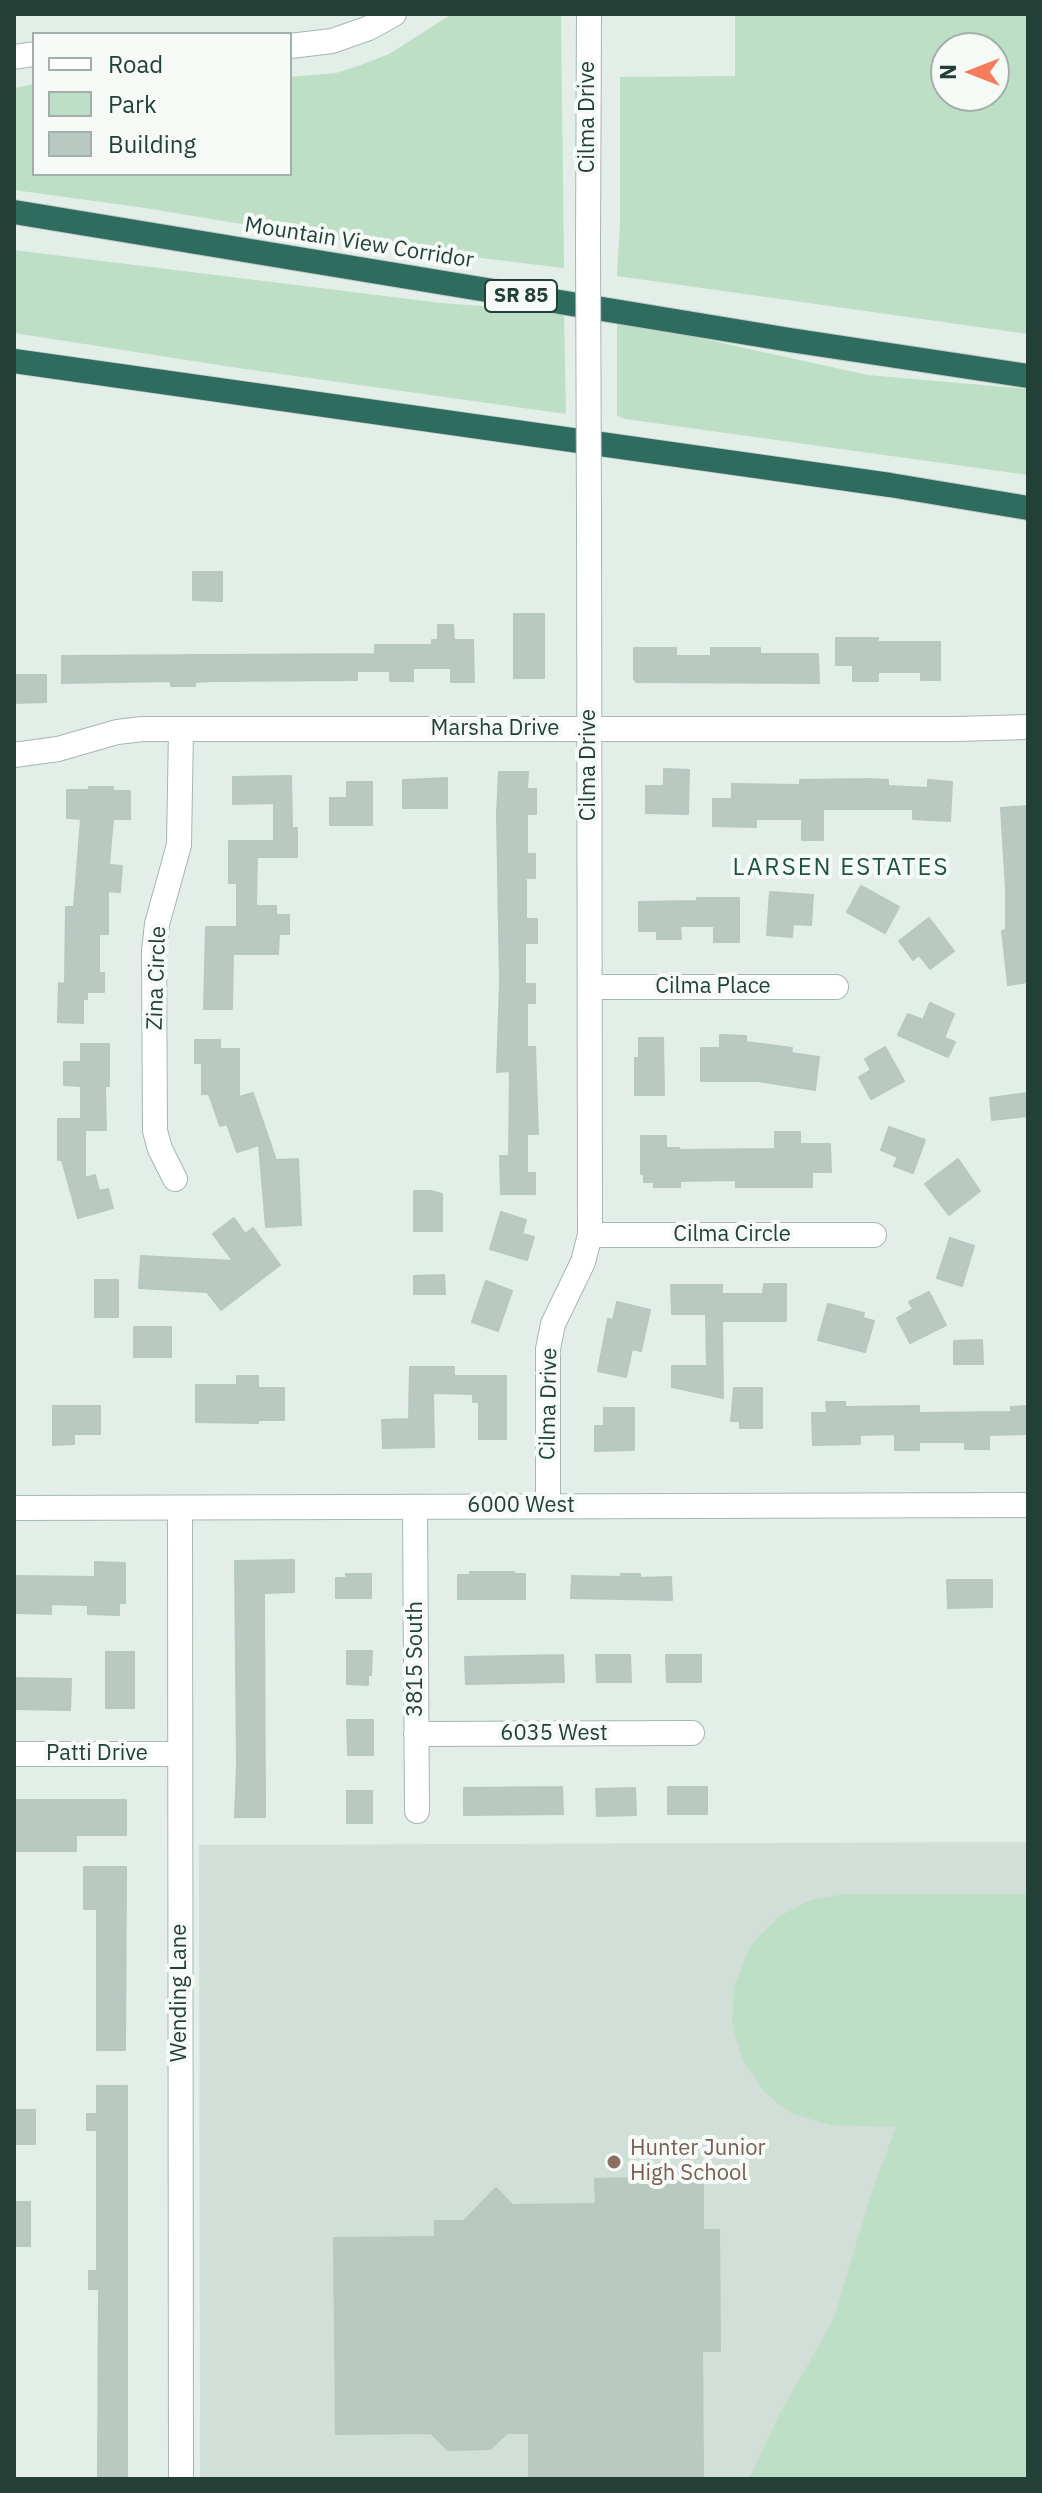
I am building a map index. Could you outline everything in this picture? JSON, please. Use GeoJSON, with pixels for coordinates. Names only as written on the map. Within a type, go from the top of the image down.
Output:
{"type":"FeatureCollection","features":[{"type":"Feature","properties":{"kind":"highway","name":"Mountain View Corridor"},"geometry":{"type":"LineString","coordinates":[[14,212],[790,340],[1028,376]]}},
{"type":"Feature","properties":{"kind":"highway"},"geometry":{"type":"LineString","coordinates":[[14,361],[890,485],[1028,508]]}},
{"type":"Feature","properties":{"kind":"street"},"geometry":{"type":"LineString","coordinates":[[292,46],[332,41],[369,28],[394,14]]}},
{"type":"Feature","properties":{"kind":"street","name":"Cilma Drive"},"geometry":{"type":"LineString","coordinates":[[548,1506],[548,1349],[553,1324],[583,1262],[590,1235],[589,14]]}},
{"type":"Feature","properties":{"kind":"street","name":"Marsha Drive"},"geometry":{"type":"LineString","coordinates":[[14,755],[58,749],[129,730],[1028,727]]}},
{"type":"Feature","properties":{"kind":"street","name":"Zina Circle"},"geometry":{"type":"LineString","coordinates":[[175,1179],[155,1131],[154,951],[157,924],[178,856],[181,729]]}},
{"type":"Feature","properties":{"kind":"street","name":"Cilma Place"},"geometry":{"type":"LineString","coordinates":[[590,987],[836,987]]}},
{"type":"Feature","properties":{"kind":"street","name":"Cilma Circle"},"geometry":{"type":"LineString","coordinates":[[590,1235],[874,1235]]}},
{"type":"Feature","properties":{"kind":"street","name":"6000 West"},"geometry":{"type":"LineString","coordinates":[[14,1508],[1028,1505]]}},
{"type":"Feature","properties":{"kind":"street","name":"3815 South"},"geometry":{"type":"LineString","coordinates":[[415,1507],[417,1811]]}},
{"type":"Feature","properties":{"kind":"street","name":"Wending Lane"},"geometry":{"type":"LineString","coordinates":[[180,1508],[181,2479]]}},
{"type":"Feature","properties":{"kind":"street","name":"6035 West"},"geometry":{"type":"LineString","coordinates":[[416,1734],[692,1733]]}},
{"type":"Feature","properties":{"kind":"street","name":"Patti Drive"},"geometry":{"type":"LineString","coordinates":[[14,1754],[180,1754]]}},
{"type":"Feature","properties":{"kind":"shaded area","name":"Hunter Junior High School"},"geometry":{"type":"Polygon","coordinates":[[[1028,1842],[1028,2479],[200,2479],[199,1845],[1028,1842]]]}},
{"type":"Feature","properties":{"kind":"green space"},"geometry":{"type":"Polygon","coordinates":[[[452,14],[561,14],[564,268],[356,243],[14,190],[14,88],[32,84],[32,176],[292,176],[292,77],[336,73],[389,54],[452,14]]]}},
{"type":"Feature","properties":{"kind":"green space"},"geometry":{"type":"Polygon","coordinates":[[[735,14],[1028,14],[1028,334],[617,276],[620,77],[735,76],[735,14]]]}},
{"type":"Feature","properties":{"kind":"green space"},"geometry":{"type":"Polygon","coordinates":[[[14,250],[441,303],[564,312],[566,414],[14,333],[14,250]]]}},
{"type":"Feature","properties":{"kind":"green space"},"geometry":{"type":"Polygon","coordinates":[[[617,320],[868,375],[1028,389],[1028,475],[617,416],[617,320]]]}},
{"type":"Feature","properties":{"kind":"green space"},"geometry":{"type":"Polygon","coordinates":[[[845,1894],[1028,1894],[1028,2479],[749,2479],[779,2415],[833,2321],[871,2194],[896,2127],[830,2125],[794,2114],[778,2104],[764,2091],[743,2060],[732,2024],[734,1988],[755,1940],[780,1916],[811,1900],[845,1894]]]}},
{"type":"Feature","properties":{"kind":"building"},"geometry":{"type":"Polygon","coordinates":[[[193,572],[222,572],[222,601],[193,600],[193,572]]]}},
{"type":"Feature","properties":{"kind":"building"},"geometry":{"type":"Polygon","coordinates":[[[514,614],[544,614],[544,678],[514,678],[514,614]]]}},
{"type":"Feature","properties":{"kind":"building"},"geometry":{"type":"Polygon","coordinates":[[[438,625],[453,625],[454,640],[473,640],[474,682],[451,682],[451,668],[413,668],[413,681],[390,681],[390,671],[357,671],[357,680],[213,681],[195,682],[195,686],[171,686],[171,681],[62,683],[62,656],[375,654],[375,645],[432,645],[432,640],[438,640],[438,625]]]}},
{"type":"Feature","properties":{"kind":"building"},"geometry":{"type":"Polygon","coordinates":[[[836,638],[940,642],[940,680],[921,680],[921,672],[878,672],[878,681],[853,681],[853,665],[836,665],[836,638]]]}},
{"type":"Feature","properties":{"kind":"building"},"geometry":{"type":"Polygon","coordinates":[[[634,648],[676,648],[676,656],[711,656],[711,648],[760,648],[760,654],[818,654],[819,683],[637,682],[634,679],[634,648]]]}},
{"type":"Feature","properties":{"kind":"building"},"geometry":{"type":"Polygon","coordinates":[[[14,675],[46,675],[46,702],[14,703],[14,675]]]}},
{"type":"Feature","properties":{"kind":"building"},"geometry":{"type":"Polygon","coordinates":[[[664,769],[689,770],[688,814],[646,813],[646,786],[664,786],[664,769]]]}},
{"type":"Feature","properties":{"kind":"building"},"geometry":{"type":"Polygon","coordinates":[[[499,772],[528,772],[527,789],[536,789],[536,814],[527,814],[527,854],[535,854],[535,878],[526,878],[526,919],[537,919],[537,943],[525,943],[525,984],[535,984],[535,1003],[527,1003],[527,1047],[535,1047],[538,1134],[527,1134],[527,1173],[535,1173],[535,1194],[501,1194],[500,1156],[509,1156],[510,1071],[497,1072],[499,772]]]}},
{"type":"Feature","properties":{"kind":"building"},"geometry":{"type":"Polygon","coordinates":[[[291,776],[292,828],[297,828],[297,857],[257,857],[256,906],[276,906],[276,915],[289,915],[289,934],[279,934],[278,954],[233,954],[232,1009],[204,1009],[206,927],[237,927],[237,883],[229,883],[229,841],[274,841],[274,803],[233,804],[233,777],[291,776]]]}},
{"type":"Feature","properties":{"kind":"building"},"geometry":{"type":"Polygon","coordinates":[[[447,778],[447,808],[403,808],[403,780],[447,778]]]}},
{"type":"Feature","properties":{"kind":"building"},"geometry":{"type":"Polygon","coordinates":[[[800,780],[888,780],[888,786],[928,788],[928,780],[952,782],[950,821],[913,819],[913,809],[823,809],[823,840],[802,840],[802,819],[756,819],[756,827],[713,826],[713,799],[732,799],[732,784],[800,785],[800,780]]]}},
{"type":"Feature","properties":{"kind":"building"},"geometry":{"type":"Polygon","coordinates":[[[347,782],[372,782],[372,825],[330,825],[330,798],[347,798],[347,782]]]}},
{"type":"Feature","properties":{"kind":"building"},"geometry":{"type":"Polygon","coordinates":[[[89,787],[130,791],[130,819],[113,819],[109,865],[122,866],[120,892],[108,891],[108,934],[99,934],[99,973],[104,973],[104,992],[87,992],[87,999],[83,999],[83,1023],[58,1022],[59,983],[65,984],[66,907],[74,907],[81,819],[67,818],[67,790],[89,790],[89,787]]]}},
{"type":"Feature","properties":{"kind":"building"},"geometry":{"type":"Polygon","coordinates":[[[1028,806],[1028,982],[1008,985],[1002,931],[1006,930],[1006,889],[1001,808],[1028,806]]]}},
{"type":"Feature","properties":{"kind":"building"},"geometry":{"type":"Polygon","coordinates":[[[861,886],[899,907],[885,933],[847,912],[861,886]]]}},
{"type":"Feature","properties":{"kind":"building"},"geometry":{"type":"Polygon","coordinates":[[[770,892],[813,895],[811,925],[793,924],[792,937],[767,935],[770,892]]]}},
{"type":"Feature","properties":{"kind":"building"},"geometry":{"type":"Polygon","coordinates":[[[697,898],[739,898],[739,942],[714,942],[714,926],[680,926],[681,939],[657,939],[657,931],[639,931],[639,902],[697,901],[697,898]]]}},
{"type":"Feature","properties":{"kind":"building"},"geometry":{"type":"Polygon","coordinates":[[[929,918],[954,951],[930,969],[919,955],[913,960],[899,941],[929,918]]]}},
{"type":"Feature","properties":{"kind":"building"},"geometry":{"type":"Polygon","coordinates":[[[930,1003],[954,1014],[944,1038],[955,1042],[948,1057],[898,1035],[908,1014],[923,1020],[930,1003]]]}},
{"type":"Feature","properties":{"kind":"building"},"geometry":{"type":"Polygon","coordinates":[[[720,1035],[746,1036],[746,1042],[792,1048],[791,1053],[819,1057],[815,1090],[758,1081],[701,1081],[701,1048],[720,1048],[720,1035]]]}},
{"type":"Feature","properties":{"kind":"building"},"geometry":{"type":"Polygon","coordinates":[[[639,1038],[663,1038],[664,1095],[635,1095],[635,1058],[639,1058],[639,1038]]]}},
{"type":"Feature","properties":{"kind":"building"},"geometry":{"type":"Polygon","coordinates":[[[195,1040],[220,1040],[220,1049],[239,1049],[239,1097],[253,1093],[276,1160],[298,1159],[301,1225],[266,1227],[259,1145],[237,1152],[227,1124],[220,1126],[209,1094],[202,1094],[202,1063],[195,1063],[195,1040]]]}},
{"type":"Feature","properties":{"kind":"building"},"geometry":{"type":"Polygon","coordinates":[[[81,1044],[109,1044],[109,1086],[105,1086],[106,1130],[85,1130],[85,1178],[95,1175],[99,1191],[108,1189],[113,1208],[78,1218],[62,1160],[58,1160],[58,1119],[81,1119],[81,1086],[64,1085],[64,1062],[81,1062],[81,1044]]]}},
{"type":"Feature","properties":{"kind":"building"},"geometry":{"type":"Polygon","coordinates":[[[885,1047],[904,1081],[871,1099],[859,1077],[871,1070],[865,1059],[885,1047]]]}},
{"type":"Feature","properties":{"kind":"building"},"geometry":{"type":"Polygon","coordinates":[[[1028,1093],[1028,1116],[992,1120],[990,1098],[1028,1093]]]}},
{"type":"Feature","properties":{"kind":"building"},"geometry":{"type":"Polygon","coordinates":[[[889,1127],[925,1140],[913,1173],[894,1166],[898,1157],[881,1150],[889,1127]]]}},
{"type":"Feature","properties":{"kind":"building"},"geometry":{"type":"Polygon","coordinates":[[[775,1132],[800,1132],[800,1144],[830,1144],[831,1172],[812,1172],[812,1187],[736,1187],[736,1180],[680,1181],[680,1187],[654,1187],[654,1182],[644,1182],[644,1174],[641,1174],[641,1136],[666,1136],[666,1148],[679,1150],[775,1149],[775,1132]]]}},
{"type":"Feature","properties":{"kind":"building"},"geometry":{"type":"Polygon","coordinates":[[[958,1159],[980,1191],[949,1215],[925,1184],[958,1159]]]}},
{"type":"Feature","properties":{"kind":"building"},"geometry":{"type":"Polygon","coordinates":[[[414,1191],[442,1194],[442,1231],[414,1231],[414,1191]]]}},
{"type":"Feature","properties":{"kind":"building"},"geometry":{"type":"Polygon","coordinates":[[[501,1212],[526,1220],[522,1234],[534,1237],[527,1260],[490,1249],[501,1212]]]}},
{"type":"Feature","properties":{"kind":"building"},"geometry":{"type":"Polygon","coordinates":[[[234,1218],[245,1234],[253,1228],[280,1265],[221,1310],[207,1292],[139,1288],[141,1256],[233,1261],[213,1234],[234,1218]]]}},
{"type":"Feature","properties":{"kind":"building"},"geometry":{"type":"Polygon","coordinates":[[[950,1238],[974,1246],[962,1286],[937,1278],[950,1238]]]}},
{"type":"Feature","properties":{"kind":"building"},"geometry":{"type":"Polygon","coordinates":[[[444,1275],[445,1294],[414,1294],[414,1276],[444,1275]]]}},
{"type":"Feature","properties":{"kind":"building"},"geometry":{"type":"Polygon","coordinates":[[[95,1280],[118,1280],[118,1317],[95,1317],[95,1280]]]}},
{"type":"Feature","properties":{"kind":"building"},"geometry":{"type":"Polygon","coordinates":[[[486,1281],[512,1291],[498,1331],[472,1322],[486,1281]]]}},
{"type":"Feature","properties":{"kind":"building"},"geometry":{"type":"Polygon","coordinates":[[[764,1284],[786,1284],[786,1321],[722,1321],[723,1398],[672,1387],[672,1366],[707,1366],[706,1314],[672,1314],[671,1285],[722,1285],[722,1294],[763,1294],[764,1284]]]}},
{"type":"Feature","properties":{"kind":"building"},"geometry":{"type":"Polygon","coordinates":[[[929,1292],[946,1325],[910,1343],[897,1318],[913,1309],[909,1302],[929,1292]]]}},
{"type":"Feature","properties":{"kind":"building"},"geometry":{"type":"Polygon","coordinates":[[[617,1302],[650,1310],[641,1351],[632,1349],[626,1377],[598,1371],[608,1319],[613,1320],[617,1302]]]}},
{"type":"Feature","properties":{"kind":"building"},"geometry":{"type":"Polygon","coordinates":[[[828,1304],[864,1313],[863,1318],[874,1321],[865,1352],[818,1340],[828,1304]]]}},
{"type":"Feature","properties":{"kind":"building"},"geometry":{"type":"Polygon","coordinates":[[[134,1327],[171,1327],[171,1357],[134,1357],[134,1327]]]}},
{"type":"Feature","properties":{"kind":"building"},"geometry":{"type":"Polygon","coordinates":[[[982,1340],[983,1364],[954,1364],[954,1341],[982,1340]]]}},
{"type":"Feature","properties":{"kind":"building"},"geometry":{"type":"Polygon","coordinates":[[[410,1367],[454,1367],[454,1376],[506,1376],[506,1439],[479,1439],[479,1402],[473,1402],[473,1394],[433,1393],[434,1447],[383,1448],[382,1420],[409,1419],[410,1367]]]}},
{"type":"Feature","properties":{"kind":"building"},"geometry":{"type":"Polygon","coordinates":[[[237,1376],[258,1376],[258,1388],[284,1388],[284,1420],[258,1420],[258,1423],[196,1422],[196,1385],[237,1385],[237,1376]]]}},
{"type":"Feature","properties":{"kind":"building"},"geometry":{"type":"Polygon","coordinates":[[[734,1388],[762,1388],[762,1428],[740,1428],[740,1421],[731,1421],[734,1388]]]}},
{"type":"Feature","properties":{"kind":"building"},"geometry":{"type":"Polygon","coordinates":[[[826,1402],[845,1402],[845,1407],[919,1406],[919,1413],[1011,1412],[1011,1407],[1028,1406],[1028,1434],[989,1435],[989,1449],[965,1449],[965,1442],[919,1442],[919,1450],[895,1450],[895,1434],[860,1435],[860,1444],[813,1445],[812,1413],[827,1413],[826,1402]]]}},
{"type":"Feature","properties":{"kind":"building"},"geometry":{"type":"Polygon","coordinates":[[[53,1406],[100,1406],[100,1434],[74,1434],[74,1444],[53,1445],[53,1406]]]}},
{"type":"Feature","properties":{"kind":"building"},"geometry":{"type":"Polygon","coordinates":[[[604,1408],[634,1408],[634,1450],[595,1451],[595,1426],[604,1426],[604,1408]]]}},
{"type":"Feature","properties":{"kind":"building"},"geometry":{"type":"Polygon","coordinates":[[[294,1560],[294,1592],[264,1593],[265,1817],[235,1817],[235,1561],[294,1560]]]}},
{"type":"Feature","properties":{"kind":"building"},"geometry":{"type":"Polygon","coordinates":[[[95,1562],[125,1563],[125,1603],[119,1603],[119,1615],[88,1614],[88,1605],[51,1604],[51,1614],[16,1613],[16,1576],[95,1577],[95,1562]]]}},
{"type":"Feature","properties":{"kind":"building"},"geometry":{"type":"Polygon","coordinates":[[[470,1572],[525,1574],[525,1599],[458,1599],[458,1575],[470,1575],[470,1572]]]}},
{"type":"Feature","properties":{"kind":"building"},"geometry":{"type":"Polygon","coordinates":[[[346,1574],[371,1574],[371,1598],[336,1598],[336,1578],[346,1578],[346,1574]]]}},
{"type":"Feature","properties":{"kind":"building"},"geometry":{"type":"Polygon","coordinates":[[[621,1574],[640,1574],[640,1578],[671,1577],[672,1600],[571,1598],[572,1576],[621,1577],[621,1574]]]}},
{"type":"Feature","properties":{"kind":"building"},"geometry":{"type":"Polygon","coordinates":[[[947,1580],[992,1580],[992,1607],[948,1608],[947,1580]]]}},
{"type":"Feature","properties":{"kind":"building"},"geometry":{"type":"Polygon","coordinates":[[[347,1651],[372,1651],[368,1685],[347,1684],[347,1651]]]}},
{"type":"Feature","properties":{"kind":"building"},"geometry":{"type":"Polygon","coordinates":[[[106,1652],[134,1652],[134,1708],[106,1708],[106,1652]]]}},
{"type":"Feature","properties":{"kind":"building"},"geometry":{"type":"Polygon","coordinates":[[[563,1655],[564,1682],[466,1684],[465,1657],[563,1655]]]}},
{"type":"Feature","properties":{"kind":"building"},"geometry":{"type":"Polygon","coordinates":[[[596,1655],[630,1655],[631,1682],[597,1682],[596,1655]]]}},
{"type":"Feature","properties":{"kind":"building"},"geometry":{"type":"Polygon","coordinates":[[[666,1655],[701,1655],[701,1682],[667,1682],[666,1655]]]}},
{"type":"Feature","properties":{"kind":"building"},"geometry":{"type":"Polygon","coordinates":[[[14,1678],[71,1679],[70,1710],[14,1709],[14,1678]]]}},
{"type":"Feature","properties":{"kind":"building"},"geometry":{"type":"Polygon","coordinates":[[[347,1720],[373,1720],[373,1755],[348,1755],[347,1720]]]}},
{"type":"Feature","properties":{"kind":"building"},"geometry":{"type":"Polygon","coordinates":[[[562,1787],[563,1814],[464,1815],[464,1788],[562,1787]]]}},
{"type":"Feature","properties":{"kind":"building"},"geometry":{"type":"Polygon","coordinates":[[[668,1787],[707,1787],[707,1814],[668,1814],[668,1787]]]}},
{"type":"Feature","properties":{"kind":"building"},"geometry":{"type":"Polygon","coordinates":[[[635,1788],[636,1815],[597,1816],[596,1789],[635,1788]]]}},
{"type":"Feature","properties":{"kind":"building"},"geometry":{"type":"Polygon","coordinates":[[[347,1791],[372,1791],[372,1823],[347,1823],[347,1791]]]}},
{"type":"Feature","properties":{"kind":"building"},"geometry":{"type":"Polygon","coordinates":[[[14,1800],[126,1800],[126,1835],[76,1835],[76,1851],[14,1851],[14,1800]]]}},
{"type":"Feature","properties":{"kind":"building"},"geometry":{"type":"Polygon","coordinates":[[[84,1867],[126,1867],[125,2050],[97,2050],[97,1909],[84,1909],[84,1867]]]}},
{"type":"Feature","properties":{"kind":"building"},"geometry":{"type":"Polygon","coordinates":[[[97,2086],[127,2086],[127,2479],[98,2479],[99,2289],[89,2289],[89,2271],[97,2271],[97,2130],[87,2130],[87,2114],[97,2114],[97,2086]]]}},
{"type":"Feature","properties":{"kind":"building"},"geometry":{"type":"Polygon","coordinates":[[[14,2110],[35,2110],[35,2144],[14,2144],[14,2110]]]}},
{"type":"Feature","properties":{"kind":"building"},"geometry":{"type":"Polygon","coordinates":[[[703,2177],[703,2230],[719,2230],[720,2351],[702,2351],[703,2477],[529,2478],[529,2433],[507,2433],[490,2449],[448,2450],[431,2433],[336,2434],[334,2238],[435,2237],[435,2221],[464,2221],[496,2188],[512,2205],[596,2204],[595,2179],[703,2177]]]}},
{"type":"Feature","properties":{"kind":"building"},"geometry":{"type":"Polygon","coordinates":[[[14,2202],[30,2202],[30,2246],[14,2246],[14,2202]]]}},
{"type":"Feature","properties":{"kind":"place","name":"Hunter Junior High School"},"geometry":{"type":"Point","coordinates":[614,2162]}},
{"type":"Feature","properties":{"kind":"district","name":"LARSEN ESTATES"},"geometry":{"type":"Point","coordinates":[841,868]}}]}
